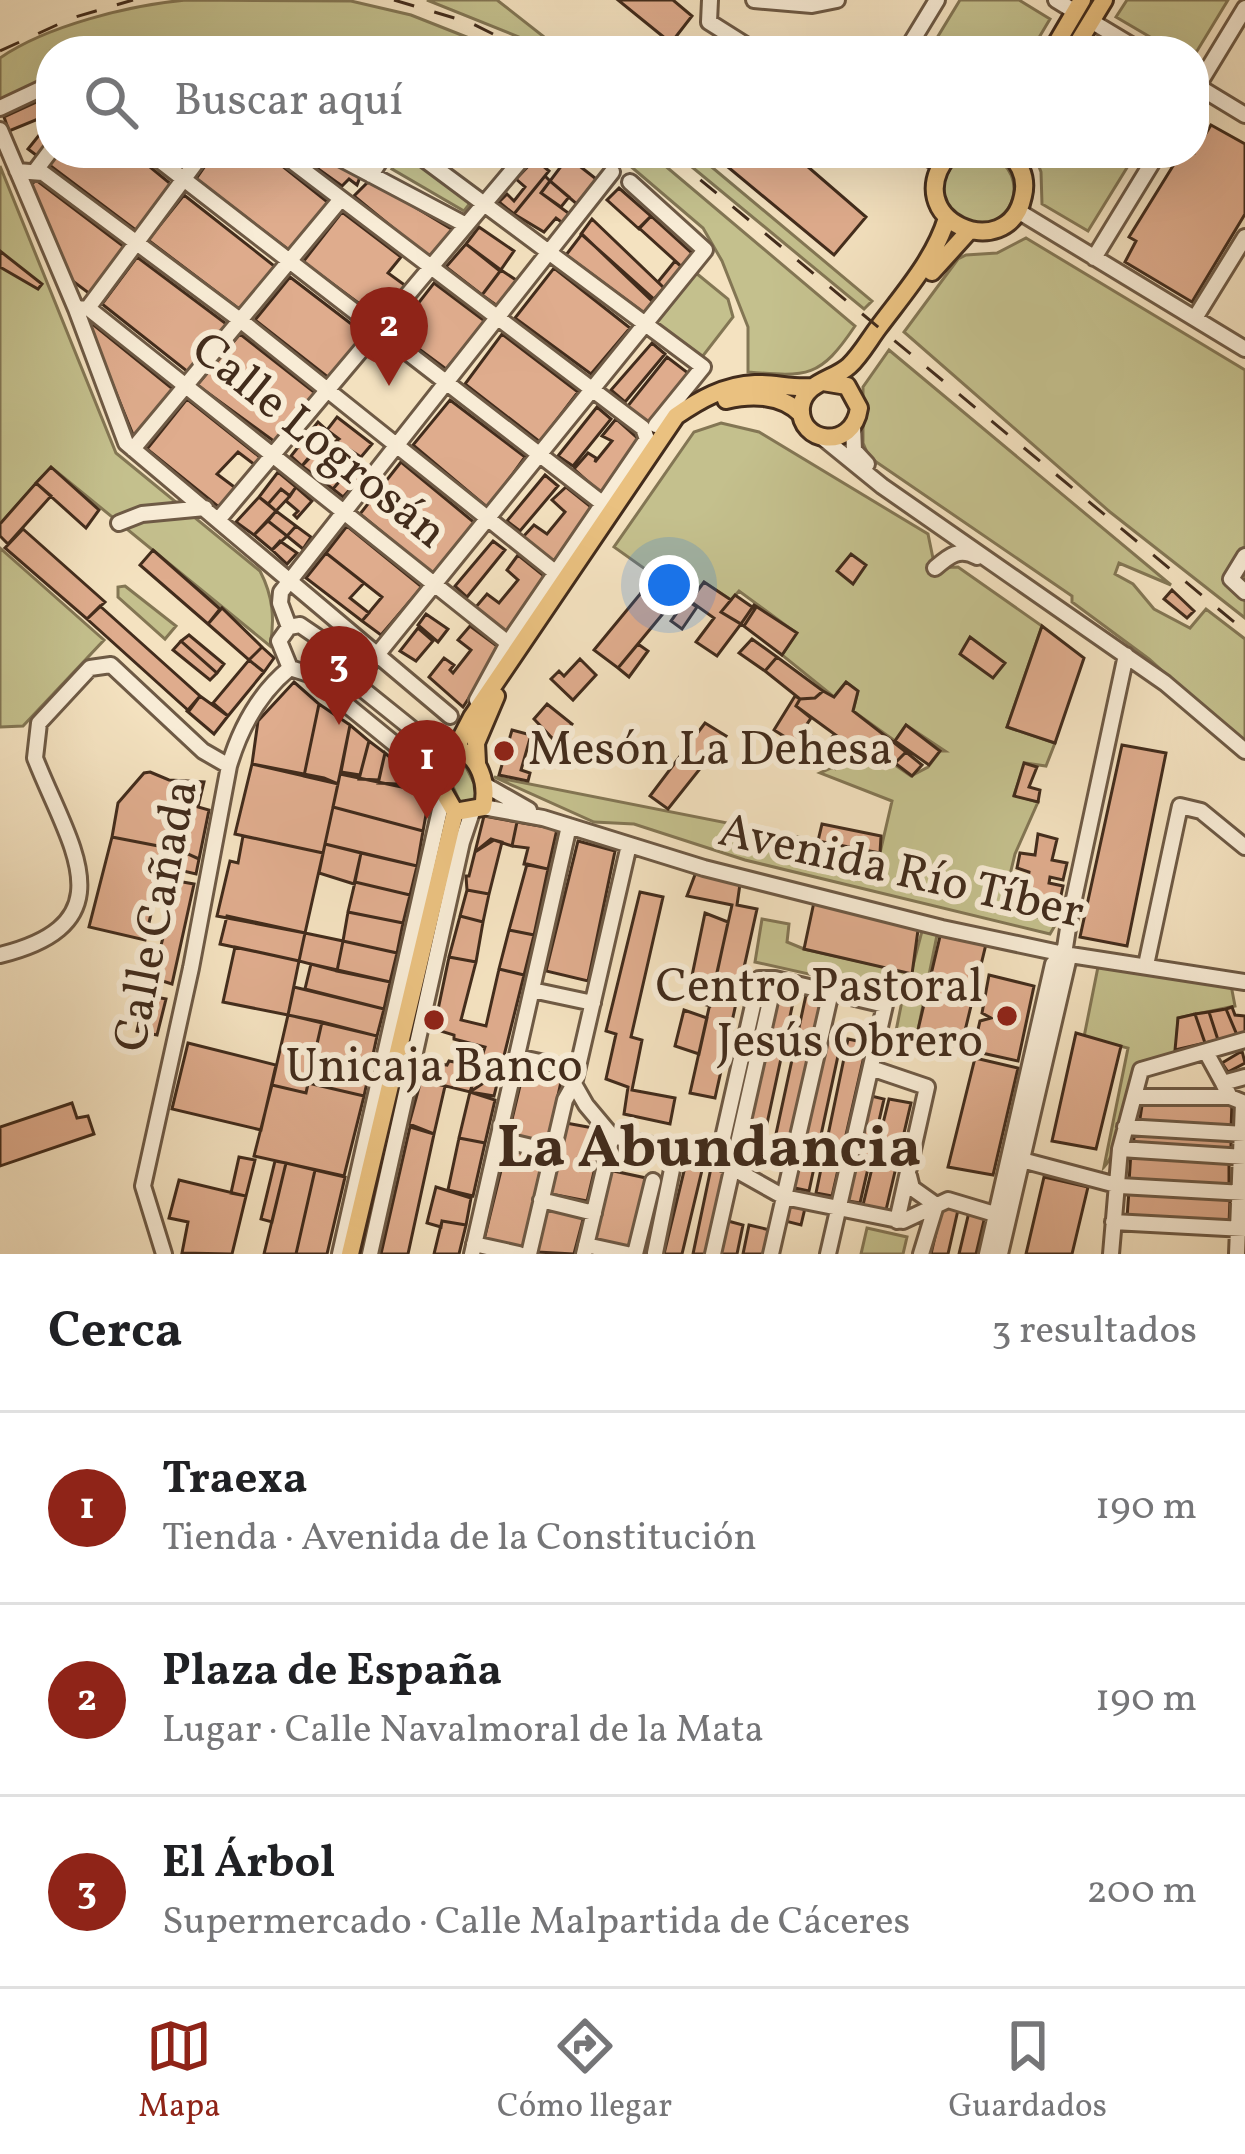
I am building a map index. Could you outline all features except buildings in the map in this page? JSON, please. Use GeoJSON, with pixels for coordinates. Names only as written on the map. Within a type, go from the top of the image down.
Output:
{"type":"FeatureCollection","features":[{"type":"Feature","properties":{"kind":"main road"},"geometry":{"type":"LineString","coordinates":[[1064,36],[1083,11],[1104,0]]}},
{"type":"Feature","properties":{"kind":"main road"},"geometry":{"type":"LineString","coordinates":[[942,168],[934,194],[947,218],[969,231],[989,231],[1006,224],[1018,211],[1025,185],[1019,168]]}},
{"type":"Feature","properties":{"kind":"main road"},"geometry":{"type":"LineString","coordinates":[[802,414],[805,396],[848,368],[931,258],[947,218]]}},
{"type":"Feature","properties":{"kind":"main road"},"geometry":{"type":"LineString","coordinates":[[852,392],[856,375],[938,262],[969,231]]}},
{"type":"Feature","properties":{"kind":"main road"},"geometry":{"type":"LineString","coordinates":[[350,1254],[399,1048],[397,1028],[408,981],[470,810],[485,785],[476,743],[497,694],[669,437],[706,408],[730,398],[761,396],[792,404],[806,426],[823,438],[836,438],[853,427],[859,408],[852,392],[837,382],[790,389],[757,383],[697,401],[676,416],[452,748],[439,757],[439,785],[470,810]]}},
{"type":"Feature","properties":{"kind":"main road"},"geometry":{"type":"LineString","coordinates":[[452,748],[466,752],[477,763]]}},
{"type":"Feature","properties":{"kind":"street"},"geometry":{"type":"LineString","coordinates":[[710,0],[709,22],[731,36]]}},
{"type":"Feature","properties":{"kind":"street"},"geometry":{"type":"LineString","coordinates":[[754,0],[812,5],[837,0]]}},
{"type":"Feature","properties":{"kind":"street"},"geometry":{"type":"LineString","coordinates":[[915,36],[937,0]]}},
{"type":"Feature","properties":{"kind":"street"},"geometry":{"type":"LineString","coordinates":[[1056,0],[1083,11],[1119,36]]}},
{"type":"Feature","properties":{"kind":"street"},"geometry":{"type":"LineString","coordinates":[[1209,65],[1245,8]]}},
{"type":"Feature","properties":{"kind":"street"},"geometry":{"type":"LineString","coordinates":[[0,108],[36,91]]}},
{"type":"Feature","properties":{"kind":"street"},"geometry":{"type":"LineString","coordinates":[[1209,95],[1245,115]]}},
{"type":"Feature","properties":{"kind":"street"},"geometry":{"type":"LineString","coordinates":[[0,130],[82,309],[126,443],[450,716]]}},
{"type":"Feature","properties":{"kind":"street"},"geometry":{"type":"LineString","coordinates":[[170,168],[602,503]]}},
{"type":"Feature","properties":{"kind":"street"},"geometry":{"type":"LineString","coordinates":[[82,309],[191,168]]}},
{"type":"Feature","properties":{"kind":"street"},"geometry":{"type":"LineString","coordinates":[[300,168],[643,428],[647,439],[508,644],[480,692],[472,717]]}},
{"type":"Feature","properties":{"kind":"street"},"geometry":{"type":"LineString","coordinates":[[357,168],[466,225]]}},
{"type":"Feature","properties":{"kind":"street"},"geometry":{"type":"LineString","coordinates":[[370,175],[375,168]]}},
{"type":"Feature","properties":{"kind":"street"},"geometry":{"type":"LineString","coordinates":[[435,168],[703,367],[656,425]]}},
{"type":"Feature","properties":{"kind":"street"},"geometry":{"type":"LineString","coordinates":[[218,520],[514,168]]}},
{"type":"Feature","properties":{"kind":"street"},"geometry":{"type":"LineString","coordinates":[[1094,258],[1149,168]]}},
{"type":"Feature","properties":{"kind":"street"},"geometry":{"type":"LineString","coordinates":[[17,171],[35,170],[240,320],[556,573]]}},
{"type":"Feature","properties":{"kind":"street"},"geometry":{"type":"LineString","coordinates":[[289,627],[280,603],[289,580],[612,172]]}},
{"type":"Feature","properties":{"kind":"street"},"geometry":{"type":"LineString","coordinates":[[355,682],[705,250],[629,182]]}},
{"type":"Feature","properties":{"kind":"street"},"geometry":{"type":"LineString","coordinates":[[134,449],[341,199]]}},
{"type":"Feature","properties":{"kind":"street"},"geometry":{"type":"LineString","coordinates":[[1018,211],[1245,349]]}},
{"type":"Feature","properties":{"kind":"street"},"geometry":{"type":"LineString","coordinates":[[1195,318],[1245,237]]}},
{"type":"Feature","properties":{"kind":"street","name":"Calle Logrosán"},"geometry":{"type":"LineString","coordinates":[[82,309],[185,385],[508,644]]}},
{"type":"Feature","properties":{"kind":"street"},"geometry":{"type":"LineString","coordinates":[[853,427],[854,450],[867,464],[1075,609],[1245,751]]}},
{"type":"Feature","properties":{"kind":"street"},"geometry":{"type":"LineString","coordinates":[[823,438],[942,528],[1126,655]]}},
{"type":"Feature","properties":{"kind":"street"},"geometry":{"type":"LineString","coordinates":[[119,523],[142,514],[205,508]]}},
{"type":"Feature","properties":{"kind":"street"},"geometry":{"type":"LineString","coordinates":[[942,528],[942,553],[934,568],[952,554],[974,554],[1017,586],[1036,593]]}},
{"type":"Feature","properties":{"kind":"street"},"geometry":{"type":"LineString","coordinates":[[1245,556],[1231,580],[1245,592]]}},
{"type":"Feature","properties":{"kind":"street"},"geometry":{"type":"LineString","coordinates":[[290,668],[279,641],[289,627],[314,631],[340,670],[427,741],[452,748]]}},
{"type":"Feature","properties":{"kind":"street"},"geometry":{"type":"LineString","coordinates":[[309,674],[325,666],[330,655]]}},
{"type":"Feature","properties":{"kind":"street"},"geometry":{"type":"LineString","coordinates":[[987,1254],[1002,1216],[1015,1159],[1053,964],[1064,954],[1126,655]]}},
{"type":"Feature","properties":{"kind":"street","name":"Calle Cañada"},"geometry":{"type":"LineString","coordinates":[[0,955],[26,948],[71,919],[82,896],[77,867],[34,758],[39,723],[90,668],[112,665],[203,751],[229,766],[191,968],[142,1186],[164,1254]]}},
{"type":"Feature","properties":{"kind":"street"},"geometry":{"type":"LineString","coordinates":[[290,668],[309,674],[439,785],[408,981],[340,1254]]}},
{"type":"Feature","properties":{"kind":"street"},"geometry":{"type":"LineString","coordinates":[[229,766],[247,720],[290,668]]}},
{"type":"Feature","properties":{"kind":"street","name":"Avenida Río Tíber"},"geometry":{"type":"LineString","coordinates":[[485,785],[543,818]]}},
{"type":"Feature","properties":{"kind":"street"},"geometry":{"type":"LineString","coordinates":[[1146,965],[1180,806],[1201,811],[1245,847]]}},
{"type":"Feature","properties":{"kind":"street"},"geometry":{"type":"LineString","coordinates":[[370,1254],[470,810]]}},
{"type":"Feature","properties":{"kind":"street","name":"Avenida Río Tíber"},"geometry":{"type":"LineString","coordinates":[[470,810],[543,818],[723,873],[1064,954],[1245,982]]}},
{"type":"Feature","properties":{"kind":"street"},"geometry":{"type":"LineString","coordinates":[[519,1254],[473,1249],[569,826]]}},
{"type":"Feature","properties":{"kind":"street"},"geometry":{"type":"LineString","coordinates":[[529,1254],[565,1100],[576,1077],[629,845]]}},
{"type":"Feature","properties":{"kind":"street"},"geometry":{"type":"LineString","coordinates":[[718,1160],[758,979],[885,1005],[828,1254]]}},
{"type":"Feature","properties":{"kind":"street"},"geometry":{"type":"LineString","coordinates":[[713,1254],[775,979]]}},
{"type":"Feature","properties":{"kind":"street"},"geometry":{"type":"LineString","coordinates":[[532,990],[593,1003]]}},
{"type":"Feature","properties":{"kind":"street"},"geometry":{"type":"LineString","coordinates":[[771,1254],[831,992]]}},
{"type":"Feature","properties":{"kind":"street"},"geometry":{"type":"LineString","coordinates":[[1111,1254],[1120,1149],[1141,1070],[1245,1040]]}},
{"type":"Feature","properties":{"kind":"street"},"geometry":{"type":"LineString","coordinates":[[399,1048],[407,1079]]}},
{"type":"Feature","properties":{"kind":"street"},"geometry":{"type":"LineString","coordinates":[[1206,1052],[1236,1097],[1244,1134],[1237,1254]]}},
{"type":"Feature","properties":{"kind":"street"},"geometry":{"type":"LineString","coordinates":[[517,1057],[576,1077]]}},
{"type":"Feature","properties":{"kind":"street"},"geometry":{"type":"LineString","coordinates":[[871,1068],[927,1087],[900,1221]]}},
{"type":"Feature","properties":{"kind":"street"},"geometry":{"type":"LineString","coordinates":[[576,1077],[586,1106],[611,1136],[718,1160],[784,1196],[900,1221],[948,1199],[1002,1216]]}},
{"type":"Feature","properties":{"kind":"street"},"geometry":{"type":"LineString","coordinates":[[1236,1097],[1245,1077]]}},
{"type":"Feature","properties":{"kind":"street"},"geometry":{"type":"LineString","coordinates":[[387,1099],[407,1079]]}},
{"type":"Feature","properties":{"kind":"street"},"geometry":{"type":"LineString","coordinates":[[1134,1097],[1236,1097]]}},
{"type":"Feature","properties":{"kind":"street"},"geometry":{"type":"LineString","coordinates":[[1125,1127],[1244,1134]]}},
{"type":"Feature","properties":{"kind":"street"},"geometry":{"type":"LineString","coordinates":[[611,1136],[585,1250],[631,1254],[653,1181]]}},
{"type":"Feature","properties":{"kind":"street"},"geometry":{"type":"LineString","coordinates":[[498,1139],[553,1152]]}},
{"type":"Feature","properties":{"kind":"street"},"geometry":{"type":"LineString","coordinates":[[1120,1149],[1243,1157]]}},
{"type":"Feature","properties":{"kind":"street"},"geometry":{"type":"LineString","coordinates":[[655,1253],[676,1150]]}},
{"type":"Feature","properties":{"kind":"street"},"geometry":{"type":"LineString","coordinates":[[1015,1159],[1115,1185],[1242,1193]]}},
{"type":"Feature","properties":{"kind":"street"},"geometry":{"type":"LineString","coordinates":[[909,1176],[912,1188],[935,1205]]}},
{"type":"Feature","properties":{"kind":"street"},"geometry":{"type":"LineString","coordinates":[[541,1200],[594,1213]]}},
{"type":"Feature","properties":{"kind":"street"},"geometry":{"type":"LineString","coordinates":[[923,1247],[935,1205]]}},
{"type":"Feature","properties":{"kind":"street"},"geometry":{"type":"LineString","coordinates":[[1000,1254],[1002,1216]]}},
{"type":"Feature","properties":{"kind":"street"},"geometry":{"type":"LineString","coordinates":[[900,1221],[923,1247]]}},
{"type":"Feature","properties":{"kind":"street"},"geometry":{"type":"LineString","coordinates":[[1113,1222],[1242,1229]]}},
{"type":"Feature","properties":{"kind":"shaded area"},"geometry":{"type":"Polygon","coordinates":[[[186,0],[351,1],[411,15],[464,36],[41,36],[140,7],[186,0]]]}},
{"type":"Feature","properties":{"kind":"shaded area"},"geometry":{"type":"Polygon","coordinates":[[[427,0],[497,0],[543,36],[517,36],[427,0]]]}},
{"type":"Feature","properties":{"kind":"shaded area"},"geometry":{"type":"Polygon","coordinates":[[[960,0],[1019,0],[1050,19],[1040,36],[938,36],[960,0]]]}},
{"type":"Feature","properties":{"kind":"shaded area"},"geometry":{"type":"Polygon","coordinates":[[[1127,0],[1228,0],[1206,36],[1148,36],[1116,17],[1127,0]]]}},
{"type":"Feature","properties":{"kind":"shaded area"},"geometry":{"type":"Polygon","coordinates":[[[36,38],[36,84],[0,100],[0,58],[36,38]]]}},
{"type":"Feature","properties":{"kind":"shaded area"},"geometry":{"type":"Polygon","coordinates":[[[0,166],[116,453],[260,571],[272,608],[270,646],[51,467],[0,524],[0,166]]]}},
{"type":"Feature","properties":{"kind":"shaded area"},"geometry":{"type":"Polygon","coordinates":[[[424,168],[471,202],[464,211],[392,169],[424,168]]]}},
{"type":"Feature","properties":{"kind":"shaded area"},"geometry":{"type":"Polygon","coordinates":[[[633,168],[668,168],[855,326],[832,356],[799,373],[748,372],[748,327],[722,261],[703,228],[633,168]]]}},
{"type":"Feature","properties":{"kind":"shaded area"},"geometry":{"type":"Polygon","coordinates":[[[693,168],[713,168],[872,301],[864,309],[693,168]]]}},
{"type":"Feature","properties":{"kind":"shaded area"},"geometry":{"type":"Polygon","coordinates":[[[951,168],[1007,168],[1012,175],[1012,203],[993,222],[965,222],[946,203],[946,175],[951,168]]]}},
{"type":"Feature","properties":{"kind":"shaded area"},"geometry":{"type":"Polygon","coordinates":[[[1040,168],[1127,168],[1088,231],[1042,204],[1040,168]]]}},
{"type":"Feature","properties":{"kind":"shaded area"},"geometry":{"type":"Polygon","coordinates":[[[1026,238],[1245,370],[1245,618],[1110,512],[904,332],[958,259],[997,253],[1026,238]]]}},
{"type":"Feature","properties":{"kind":"shaded area"},"geometry":{"type":"Polygon","coordinates":[[[696,273],[728,299],[733,317],[699,361],[652,326],[696,273]]]}},
{"type":"Feature","properties":{"kind":"shaded area"},"geometry":{"type":"Polygon","coordinates":[[[889,350],[1171,585],[1119,563],[1115,574],[1133,584],[1154,609],[1190,628],[1206,609],[1245,639],[1245,745],[1149,659],[1072,602],[1072,596],[869,457],[863,443],[863,387],[889,350]]]}},
{"type":"Feature","properties":{"kind":"shaded area"},"geometry":{"type":"Polygon","coordinates":[[[721,423],[759,432],[928,534],[935,568],[958,567],[1042,626],[1007,727],[1055,743],[1046,766],[1025,763],[1014,795],[1038,802],[1015,854],[1002,908],[1057,922],[1050,934],[745,860],[634,824],[594,822],[494,777],[880,853],[892,801],[820,773],[833,767],[856,738],[911,776],[945,751],[906,725],[895,741],[853,711],[858,691],[846,682],[834,697],[782,655],[796,633],[739,591],[731,600],[704,582],[690,601],[614,547],[694,432],[721,423]]]}},
{"type":"Feature","properties":{"kind":"shaded area"},"geometry":{"type":"Polygon","coordinates":[[[0,548],[104,640],[23,726],[0,727],[0,548]]]}},
{"type":"Feature","properties":{"kind":"shaded area"},"geometry":{"type":"Polygon","coordinates":[[[125,586],[176,626],[165,639],[118,597],[118,587],[125,586]]]}},
{"type":"Feature","properties":{"kind":"shaded area"},"geometry":{"type":"Polygon","coordinates":[[[461,757],[479,793],[473,803],[461,804],[443,766],[448,759],[461,757]]]}},
{"type":"Feature","properties":{"kind":"shaded area"},"geometry":{"type":"Polygon","coordinates":[[[762,919],[789,924],[787,942],[804,949],[911,973],[922,931],[937,935],[916,1040],[895,1036],[902,1001],[898,994],[755,962],[762,919]]]}},
{"type":"Feature","properties":{"kind":"shaded area"},"geometry":{"type":"Polygon","coordinates":[[[1098,967],[1231,985],[1235,1006],[1178,1018],[1176,1053],[1140,1062],[1115,1148],[1104,1167],[1128,1048],[1084,1037],[1098,967]]]}},
{"type":"Feature","properties":{"kind":"shaded area"},"geometry":{"type":"Polygon","coordinates":[[[867,1228],[907,1237],[903,1254],[861,1254],[867,1228]]]}},
{"type":"Feature","properties":{"kind":"railway"},"geometry":{"type":"LineString","coordinates":[[0,51],[72,18],[133,0]]}},
{"type":"Feature","properties":{"kind":"railway"},"geometry":{"type":"LineString","coordinates":[[394,0],[471,23],[497,36]]}},
{"type":"Feature","properties":{"kind":"railway"},"geometry":{"type":"LineString","coordinates":[[686,168],[1245,631]]}},
{"type":"Feature","properties":{"kind":"place","name":"Plaza de España"},"geometry":{"type":"Point","coordinates":[389,386]}},
{"type":"Feature","properties":{"kind":"place","name":"El Árbol"},"geometry":{"type":"Point","coordinates":[339,725]}},
{"type":"Feature","properties":{"kind":"place","name":"Mesón La Dehesa"},"geometry":{"type":"Point","coordinates":[504,751]}},
{"type":"Feature","properties":{"kind":"place","name":"Traexa"},"geometry":{"type":"Point","coordinates":[427,819]}},
{"type":"Feature","properties":{"kind":"place","name":"Centro Pastoral Jesús Obrero"},"geometry":{"type":"Point","coordinates":[1007,1016]}},
{"type":"Feature","properties":{"kind":"place","name":"Unicaja Banco"},"geometry":{"type":"Point","coordinates":[434,1020]}},
{"type":"Feature","properties":{"kind":"district","name":"La Abundancia"},"geometry":{"type":"Point","coordinates":[709,1150]}}]}
